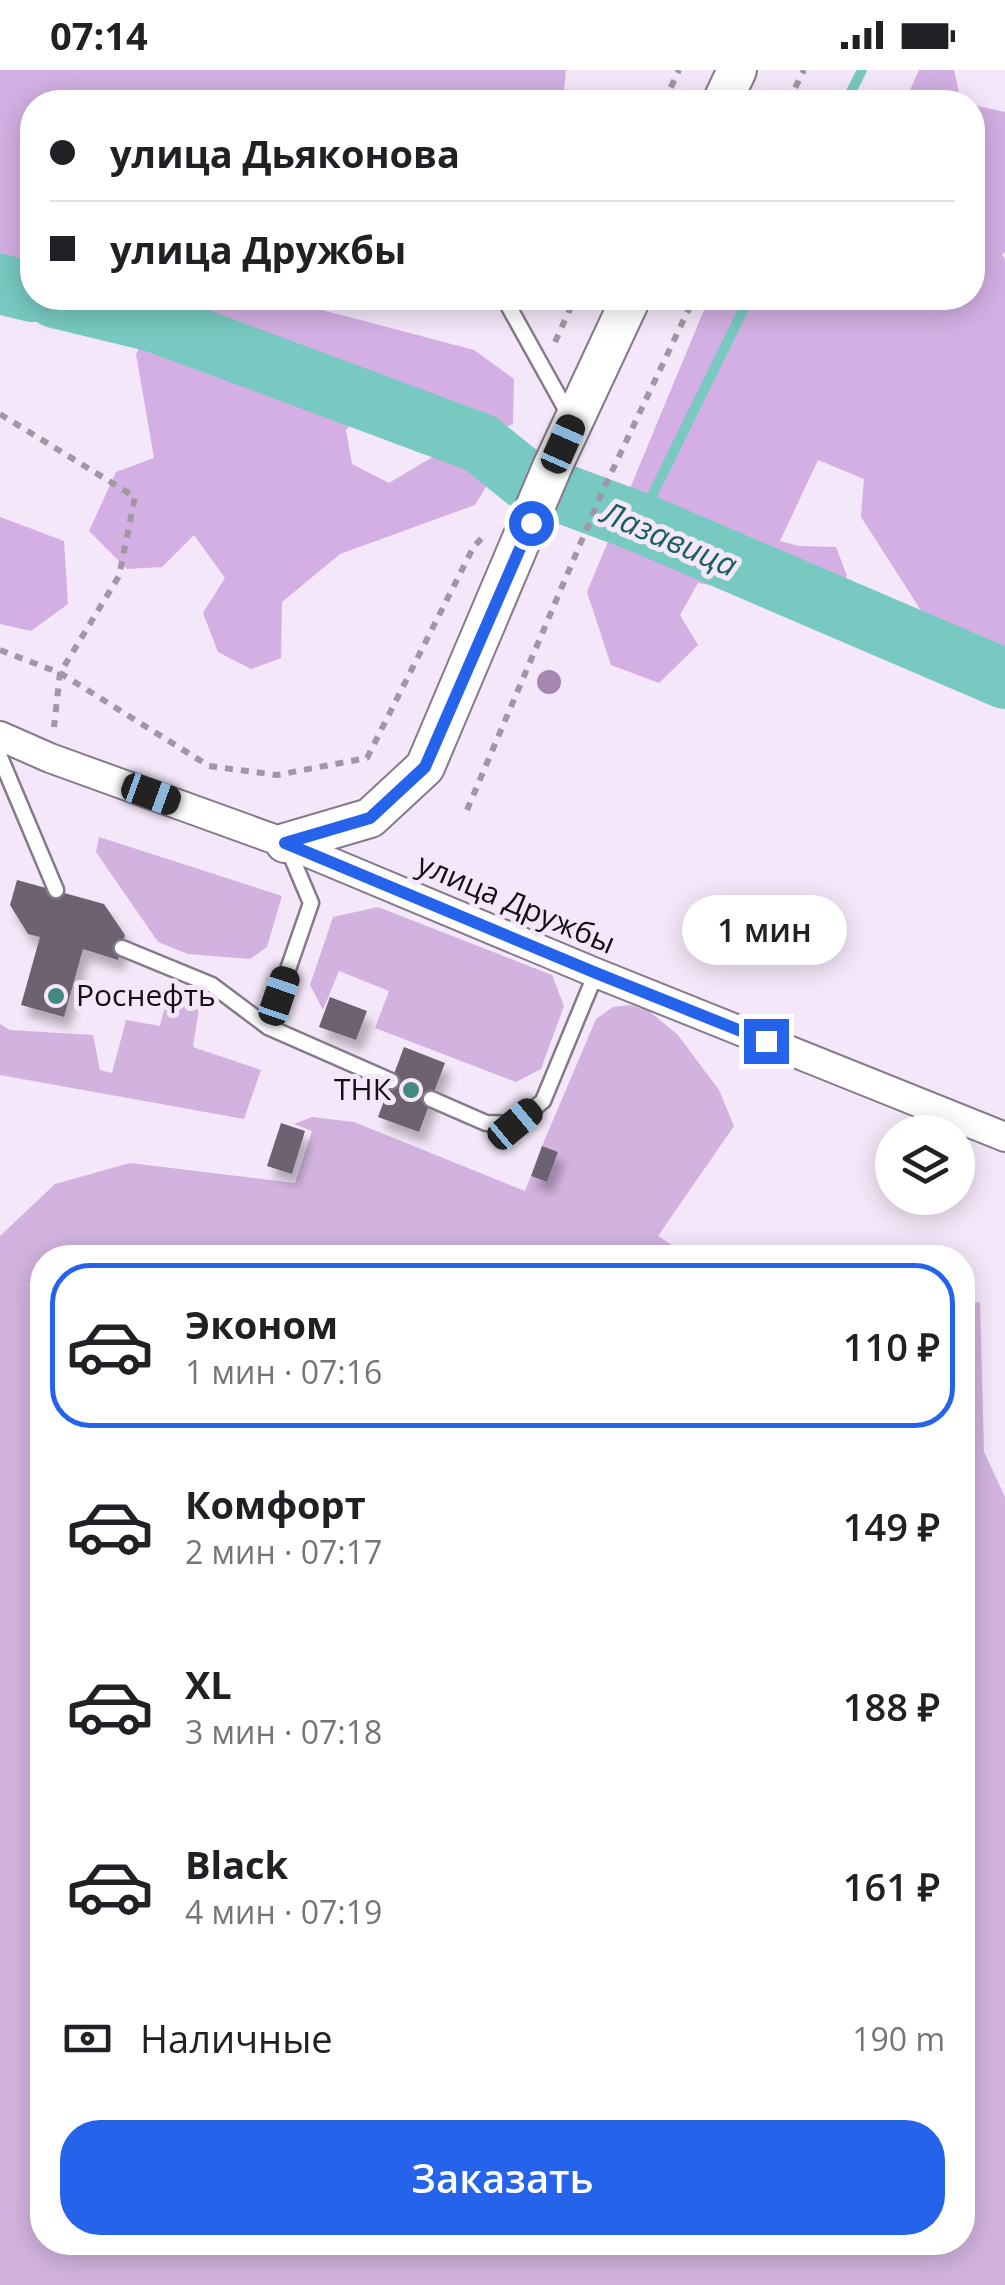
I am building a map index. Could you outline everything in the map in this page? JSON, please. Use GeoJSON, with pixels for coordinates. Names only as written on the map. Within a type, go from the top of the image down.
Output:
{"type":"FeatureCollection","features":[{"type":"Feature","properties":{"kind":"street"},"geometry":{"type":"LineString","coordinates":[[285,843],[370,818],[425,767],[553,466],[625,310]]}},
{"type":"Feature","properties":{"kind":"street","name":"улица Дружбы"},"geometry":{"type":"LineString","coordinates":[[0,736],[50,758],[285,843],[1005,1137]]}},
{"type":"Feature","properties":{"kind":"lane"},"geometry":{"type":"LineString","coordinates":[[511,310],[573,422]]}},
{"type":"Feature","properties":{"kind":"lane"},"geometry":{"type":"LineString","coordinates":[[0,757],[56,890]]}},
{"type":"Feature","properties":{"kind":"lane"},"geometry":{"type":"LineString","coordinates":[[268,1027],[312,903],[285,843]]}},
{"type":"Feature","properties":{"kind":"lane"},"geometry":{"type":"LineString","coordinates":[[122,948],[212,985],[268,1027],[391,1081]]}},
{"type":"Feature","properties":{"kind":"lane"},"geometry":{"type":"LineString","coordinates":[[431,1099],[486,1124],[515,1124],[544,1101],[596,973]]}},
{"type":"Feature","properties":{"kind":"path"},"geometry":{"type":"LineString","coordinates":[[467,810],[604,488],[688,310]]}},
{"type":"Feature","properties":{"kind":"path"},"geometry":{"type":"LineString","coordinates":[[0,414],[135,497],[119,576],[60,673],[50,758]]}},
{"type":"Feature","properties":{"kind":"path"},"geometry":{"type":"LineString","coordinates":[[0,650],[60,673],[209,766],[277,775],[368,758],[474,546],[485,534]]}},
{"type":"Feature","properties":{"kind":"shaded area"},"geometry":{"type":"Polygon","coordinates":[[[0,70],[566,70],[564,90],[20,90],[20,271],[0,263],[0,70]]]}},
{"type":"Feature","properties":{"kind":"shaded area"},"geometry":{"type":"Polygon","coordinates":[[[919,70],[954,70],[958,90],[910,90],[919,70]]]}},
{"type":"Feature","properties":{"kind":"shaded area"},"geometry":{"type":"Polygon","coordinates":[[[985,108],[1005,112],[1005,652],[924,615],[861,517],[864,479],[818,460],[780,541],[836,547],[847,576],[825,611],[778,596],[698,583],[680,615],[698,645],[659,683],[611,665],[587,592],[704,310],[985,310],[985,108]]]}},
{"type":"Feature","properties":{"kind":"shaded area"},"geometry":{"type":"Polygon","coordinates":[[[181,310],[322,310],[474,350],[514,379],[513,424],[490,434],[374,392],[346,430],[352,464],[389,483],[436,455],[470,451],[490,480],[475,505],[340,554],[282,602],[281,658],[251,669],[218,652],[203,613],[225,578],[194,535],[162,567],[127,569],[89,531],[116,472],[154,458],[136,354],[159,314],[181,310]]]}},
{"type":"Feature","properties":{"kind":"shaded area"},"geometry":{"type":"Polygon","coordinates":[[[0,517],[64,541],[68,604],[31,631],[0,624],[0,517]]]}},
{"type":"Feature","properties":{"kind":"shaded area"},"geometry":{"type":"Polygon","coordinates":[[[99,837],[282,896],[267,947],[250,959],[188,954],[158,942],[96,852],[99,837]]]}},
{"type":"Feature","properties":{"kind":"shaded area"},"geometry":{"type":"Polygon","coordinates":[[[378,907],[552,975],[564,1006],[541,1069],[516,1082],[375,1028],[389,991],[339,971],[323,1010],[310,985],[333,917],[378,907]]]}},
{"type":"Feature","properties":{"kind":"shaded area"},"geometry":{"type":"Polygon","coordinates":[[[167,999],[199,1008],[193,1047],[261,1070],[244,1119],[0,1075],[0,1024],[10,1030],[93,1035],[100,1070],[112,1073],[126,1020],[160,1026],[167,999]]]}},
{"type":"Feature","properties":{"kind":"shaded area"},"geometry":{"type":"Polygon","coordinates":[[[630,1005],[649,1011],[678,1035],[719,1090],[734,1126],[658,1236],[672,1245],[30,1245],[30,2255],[975,2255],[975,1303],[980,1302],[984,1452],[1005,1497],[1005,2285],[0,2285],[0,1236],[55,1184],[130,1163],[295,1183],[312,1131],[294,1124],[312,1117],[354,1122],[525,1191],[531,1176],[547,1182],[558,1152],[542,1146],[596,1019],[613,1007],[630,1005]]]}},
{"type":"Feature","properties":{"kind":"building"},"geometry":{"type":"Polygon","coordinates":[[[17,880],[104,904],[125,935],[118,960],[83,949],[64,1017],[21,1005],[40,937],[28,934],[10,905],[17,880]]]}},
{"type":"Feature","properties":{"kind":"building"},"geometry":{"type":"Polygon","coordinates":[[[330,997],[367,1011],[356,1040],[319,1027],[330,997]]]}},
{"type":"Feature","properties":{"kind":"building","name":"ТНК"},"geometry":{"type":"Polygon","coordinates":[[[404,1047],[445,1063],[419,1132],[378,1117],[404,1047]]]}},
{"type":"Feature","properties":{"kind":"building"},"geometry":{"type":"Polygon","coordinates":[[[281,1123],[305,1131],[292,1174],[267,1166],[281,1123]]]}},
{"type":"Feature","properties":{"kind":"building"},"geometry":{"type":"Polygon","coordinates":[[[542,1146],[558,1152],[547,1182],[531,1176],[542,1146]]]}},
{"type":"Feature","properties":{"kind":"waterway"},"geometry":{"type":"LineString","coordinates":[[852,90],[862,70]]}},
{"type":"Feature","properties":{"kind":"waterway","name":"Лазавица"},"geometry":{"type":"LineString","coordinates":[[0,284],[20,289]]}},
{"type":"Feature","properties":{"kind":"waterway","name":"Лазавица"},"geometry":{"type":"LineString","coordinates":[[104,310],[154,322],[480,443],[526,480],[639,522],[1005,679]]}},
{"type":"Feature","properties":{"kind":"waterway"},"geometry":{"type":"LineString","coordinates":[[639,522],[743,310]]}},
{"type":"Feature","properties":{"kind":"place","name":"Роснефть"},"geometry":{"type":"Point","coordinates":[56,996]}},
{"type":"Feature","properties":{"kind":"place","name":"ТНК"},"geometry":{"type":"Point","coordinates":[411,1090]}},
{"type":"Feature","properties":{"kind":"route"},"geometry":{"type":"LineString","coordinates":[[531,523],[425,767],[370,818],[285,843],[766,1041]]}}]}
